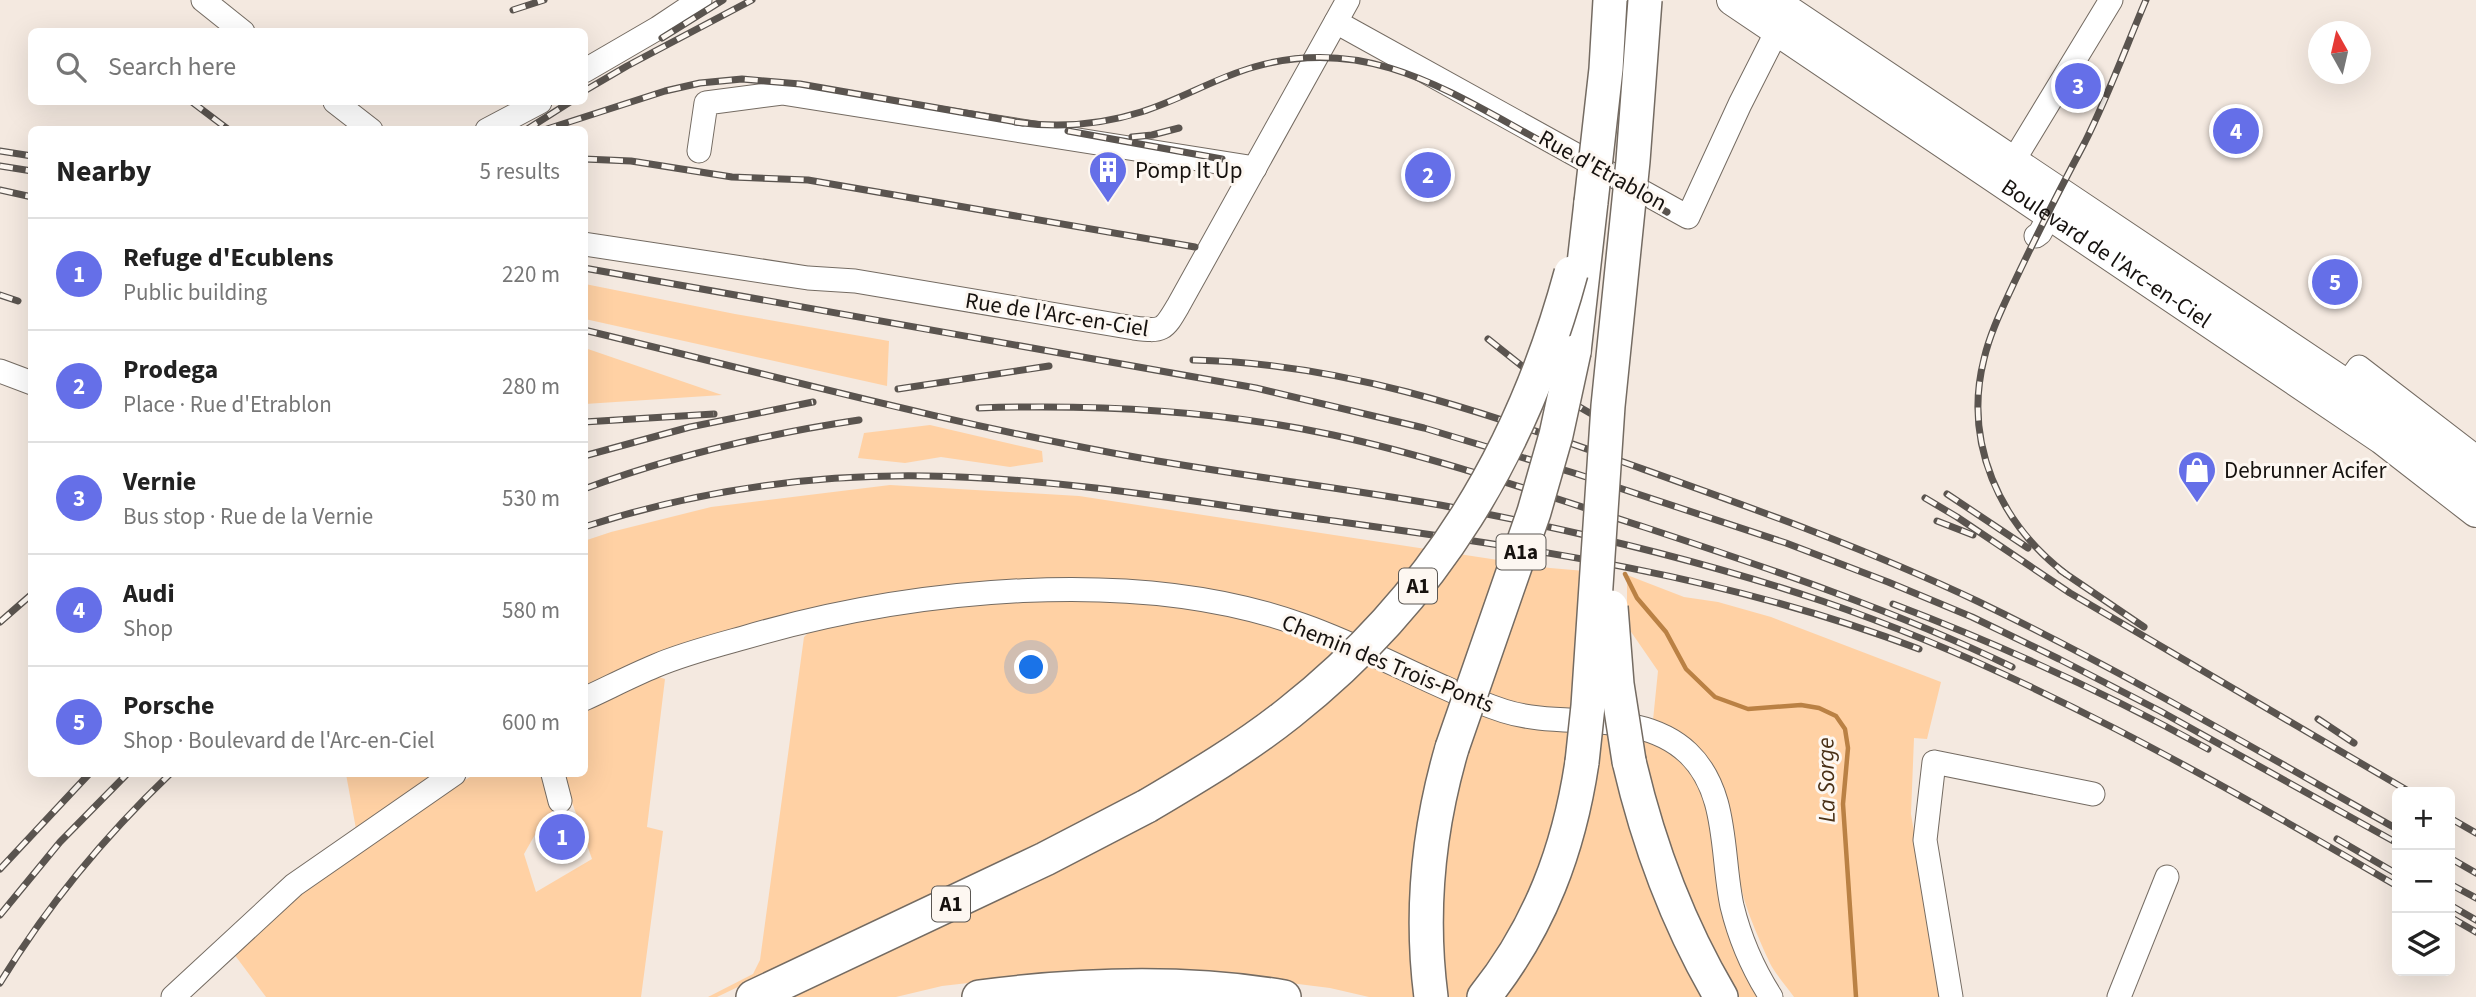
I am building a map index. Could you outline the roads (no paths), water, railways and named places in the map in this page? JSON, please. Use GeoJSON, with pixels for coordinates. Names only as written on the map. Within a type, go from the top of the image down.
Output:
{"type":"FeatureCollection","features":[{"type":"Feature","properties":{"kind":"highway","name":"A1"},"geometry":{"type":"LineString","coordinates":[[753,997],[1045,859],[1147,806],[1224,760],[1290,713],[1380,630],[1435,564],[1481,496],[1530,399],[1560,312],[1591,202],[1606,69],[1610,0]]}},
{"type":"Feature","properties":{"kind":"highway"},"geometry":{"type":"LineString","coordinates":[[1485,996],[1520,947],[1557,870],[1570,830],[1583,762],[1603,473],[1640,83],[1645,0]]}},
{"type":"Feature","properties":{"kind":"highway","name":"A1a"},"geometry":{"type":"LineString","coordinates":[[1431,997],[1425,935],[1425,899],[1434,819],[1455,738],[1522,551],[1559,422],[1574,352],[1591,202]]}},
{"type":"Feature","properties":{"kind":"highway"},"geometry":{"type":"LineString","coordinates":[[1603,473],[1617,684],[1629,761],[1646,823],[1672,898],[1721,997]]}},
{"type":"Feature","properties":{"kind":"highway"},"geometry":{"type":"LineString","coordinates":[[979,997],[1072,988],[1141,986],[1211,989],[1284,997]]}},
{"type":"Feature","properties":{"kind":"main road","name":"Boulevard de l'Arc-en-Ciel"},"geometry":{"type":"LineString","coordinates":[[1732,0],[1777,31],[2346,385],[2434,446],[2476,480]]}},
{"type":"Feature","properties":{"kind":"main road","name":"Boulevard de l'Arc-en-Ciel"},"geometry":{"type":"LineString","coordinates":[[1772,0],[2006,172],[2043,226],[2382,439],[2476,512]]}},
{"type":"Feature","properties":{"kind":"street"},"geometry":{"type":"LineString","coordinates":[[202,0],[238,28]]}},
{"type":"Feature","properties":{"kind":"street"},"geometry":{"type":"LineString","coordinates":[[588,69],[700,0]]}},
{"type":"Feature","properties":{"kind":"street"},"geometry":{"type":"LineString","coordinates":[[698,151],[706,103],[782,93],[1255,168],[1348,0]]}},
{"type":"Feature","properties":{"kind":"street"},"geometry":{"type":"LineString","coordinates":[[2006,172],[2111,0]]}},
{"type":"Feature","properties":{"kind":"street","name":"Rue d'Etrablon"},"geometry":{"type":"LineString","coordinates":[[1336,22],[1688,217],[1777,31]]}},
{"type":"Feature","properties":{"kind":"street"},"geometry":{"type":"LineString","coordinates":[[339,105],[366,126]]}},
{"type":"Feature","properties":{"kind":"street"},"geometry":{"type":"LineString","coordinates":[[497,126],[535,105]]}},
{"type":"Feature","properties":{"kind":"street","name":"Rue de l'Arc-en-Ciel"},"geometry":{"type":"LineString","coordinates":[[588,245],[808,278],[855,281],[1134,328],[1161,330],[1166,327],[1255,168]]}},
{"type":"Feature","properties":{"kind":"street"},"geometry":{"type":"LineString","coordinates":[[2346,385],[2359,367],[2476,457]]}},
{"type":"Feature","properties":{"kind":"street"},"geometry":{"type":"LineString","coordinates":[[0,372],[28,382]]}},
{"type":"Feature","properties":{"kind":"street","name":"Chemin des Trois-Ponts"},"geometry":{"type":"LineString","coordinates":[[588,697],[656,666],[772,629],[826,616],[933,599],[1006,592],[1121,591],[1183,596],[1250,610],[1301,624],[1379,656],[1480,703],[1517,715],[1629,725],[1662,736],[1681,747],[1697,763],[1713,789],[1721,826],[1729,890],[1739,930],[1751,962],[1771,997]]}},
{"type":"Feature","properties":{"kind":"street"},"geometry":{"type":"LineString","coordinates":[[1951,997],[1925,840],[1934,762],[2093,794]]}},
{"type":"Feature","properties":{"kind":"street"},"geometry":{"type":"LineString","coordinates":[[173,997],[294,885],[450,777]]}},
{"type":"Feature","properties":{"kind":"street"},"geometry":{"type":"LineString","coordinates":[[555,777],[560,801]]}},
{"type":"Feature","properties":{"kind":"street"},"geometry":{"type":"LineString","coordinates":[[2119,997],[2166,877]]}},
{"type":"Feature","properties":{"kind":"waterway","name":"La Sorge"},"geometry":{"type":"LineString","coordinates":[[1625,574],[1637,598],[1666,632],[1686,669],[1715,697],[1748,709],[1801,705],[1819,708],[1836,716],[1845,729],[1848,748],[1843,804],[1856,997]]}},
{"type":"Feature","properties":{"kind":"railway"},"geometry":{"type":"LineString","coordinates":[[513,10],[544,0]]}},
{"type":"Feature","properties":{"kind":"railway"},"geometry":{"type":"LineString","coordinates":[[662,38],[723,0]]}},
{"type":"Feature","properties":{"kind":"railway"},"geometry":{"type":"LineString","coordinates":[[588,89],[752,0]]}},
{"type":"Feature","properties":{"kind":"railway"},"geometry":{"type":"LineString","coordinates":[[2066,574],[2042,554],[2022,531],[1992,478],[1983,450],[1979,390],[1984,359],[1997,321],[2093,125],[2146,0]]}},
{"type":"Feature","properties":{"kind":"railway"},"geometry":{"type":"LineString","coordinates":[[1015,122],[1047,125],[1110,120],[1155,107],[1254,67],[1293,59],[1329,58],[1364,62],[1398,70],[1463,98],[1667,212]]}},
{"type":"Feature","properties":{"kind":"railway"},"geometry":{"type":"LineString","coordinates":[[556,126],[665,91],[700,83],[742,79],[800,84],[1023,123]]}},
{"type":"Feature","properties":{"kind":"railway"},"geometry":{"type":"LineString","coordinates":[[196,105],[224,126]]}},
{"type":"Feature","properties":{"kind":"railway"},"geometry":{"type":"LineString","coordinates":[[532,126],[565,105]]}},
{"type":"Feature","properties":{"kind":"railway"},"geometry":{"type":"LineString","coordinates":[[1132,137],[1179,128]]}},
{"type":"Feature","properties":{"kind":"railway"},"geometry":{"type":"LineString","coordinates":[[1068,131],[1222,159]]}},
{"type":"Feature","properties":{"kind":"railway"},"geometry":{"type":"LineString","coordinates":[[0,151],[28,155]]}},
{"type":"Feature","properties":{"kind":"railway"},"geometry":{"type":"LineString","coordinates":[[588,159],[631,161],[732,177],[808,180],[1195,247]]}},
{"type":"Feature","properties":{"kind":"railway"},"geometry":{"type":"LineString","coordinates":[[0,166],[28,170]]}},
{"type":"Feature","properties":{"kind":"railway"},"geometry":{"type":"LineString","coordinates":[[0,190],[28,196]]}},
{"type":"Feature","properties":{"kind":"railway"},"geometry":{"type":"LineString","coordinates":[[588,269],[1256,388],[1424,428],[1574,473],[1786,543],[1972,617],[2160,711],[2392,840]]}},
{"type":"Feature","properties":{"kind":"railway"},"geometry":{"type":"LineString","coordinates":[[0,295],[18,301]]}},
{"type":"Feature","properties":{"kind":"railway"},"geometry":{"type":"LineString","coordinates":[[588,331],[1005,431],[1146,459],[1488,514],[1632,546],[1775,586],[1897,629],[2044,693],[2187,767],[2392,883]]}},
{"type":"Feature","properties":{"kind":"railway"},"geometry":{"type":"LineString","coordinates":[[1488,339],[1557,394],[1614,427]]}},
{"type":"Feature","properties":{"kind":"railway"},"geometry":{"type":"LineString","coordinates":[[1193,360],[1248,363],[1354,379],[1458,406],[1612,458],[1842,543],[2031,627],[2392,826]]}},
{"type":"Feature","properties":{"kind":"railway"},"geometry":{"type":"LineString","coordinates":[[898,389],[1049,366]]}},
{"type":"Feature","properties":{"kind":"railway"},"geometry":{"type":"LineString","coordinates":[[588,455],[690,427],[813,402]]}},
{"type":"Feature","properties":{"kind":"railway"},"geometry":{"type":"LineString","coordinates":[[979,408],[1112,408],[1201,414],[1289,426],[1373,444],[1528,489],[1784,574],[1876,608],[2012,667]]}},
{"type":"Feature","properties":{"kind":"railway"},"geometry":{"type":"LineString","coordinates":[[588,422],[714,414]]}},
{"type":"Feature","properties":{"kind":"railway"},"geometry":{"type":"LineString","coordinates":[[588,488],[651,466],[720,447],[859,420]]}},
{"type":"Feature","properties":{"kind":"railway"},"geometry":{"type":"LineString","coordinates":[[588,526],[668,504],[754,487],[797,482],[884,476],[1029,481],[1131,492],[1409,532],[1630,568],[1775,602],[1919,649]]}},
{"type":"Feature","properties":{"kind":"railway"},"geometry":{"type":"LineString","coordinates":[[1947,494],[2028,548]]}},
{"type":"Feature","properties":{"kind":"railway"},"geometry":{"type":"LineString","coordinates":[[1925,498],[2070,593],[2401,787]]}},
{"type":"Feature","properties":{"kind":"railway"},"geometry":{"type":"LineString","coordinates":[[1937,521],[1973,535]]}},
{"type":"Feature","properties":{"kind":"railway"},"geometry":{"type":"LineString","coordinates":[[2060,570],[2144,627]]}},
{"type":"Feature","properties":{"kind":"railway"},"geometry":{"type":"LineString","coordinates":[[0,622],[28,598]]}},
{"type":"Feature","properties":{"kind":"railway"},"geometry":{"type":"LineString","coordinates":[[1893,604],[2053,671],[2208,749]]}},
{"type":"Feature","properties":{"kind":"railway"},"geometry":{"type":"LineString","coordinates":[[2318,719],[2354,743]]}},
{"type":"Feature","properties":{"kind":"railway"},"geometry":{"type":"LineString","coordinates":[[0,869],[86,777]]}},
{"type":"Feature","properties":{"kind":"railway"},"geometry":{"type":"LineString","coordinates":[[0,915],[60,842],[124,777]]}},
{"type":"Feature","properties":{"kind":"railway"},"geometry":{"type":"LineString","coordinates":[[0,983],[37,927],[78,873],[167,777]]}},
{"type":"Feature","properties":{"kind":"railway"},"geometry":{"type":"LineString","coordinates":[[2455,821],[2476,833]]}},
{"type":"Feature","properties":{"kind":"railway"},"geometry":{"type":"LineString","coordinates":[[2337,839],[2392,871]]}},
{"type":"Feature","properties":{"kind":"railway"},"geometry":{"type":"LineString","coordinates":[[2455,861],[2476,873]]}},
{"type":"Feature","properties":{"kind":"railway"},"geometry":{"type":"LineString","coordinates":[[2455,887],[2476,898]]}},
{"type":"Feature","properties":{"kind":"railway"},"geometry":{"type":"LineString","coordinates":[[2455,908],[2476,920]]}},
{"type":"Feature","properties":{"kind":"railway"},"geometry":{"type":"LineString","coordinates":[[2455,920],[2476,932]]}},
{"type":"Feature","properties":{"kind":"place","name":"Vernie"},"geometry":{"type":"Point","coordinates":[2078,86]}},
{"type":"Feature","properties":{"kind":"place","name":"Audi"},"geometry":{"type":"Point","coordinates":[2236,131]}},
{"type":"Feature","properties":{"kind":"place","name":"Prodega"},"geometry":{"type":"Point","coordinates":[1428,175]}},
{"type":"Feature","properties":{"kind":"place","name":"Pomp It Up"},"geometry":{"type":"Point","coordinates":[1108,204]}},
{"type":"Feature","properties":{"kind":"place","name":"Porsche"},"geometry":{"type":"Point","coordinates":[2335,282]}},
{"type":"Feature","properties":{"kind":"place","name":"Debrunner Acifer"},"geometry":{"type":"Point","coordinates":[2197,504]}},
{"type":"Feature","properties":{"kind":"place","name":"Refuge d'Ecublens"},"geometry":{"type":"Point","coordinates":[562,837]}}]}
